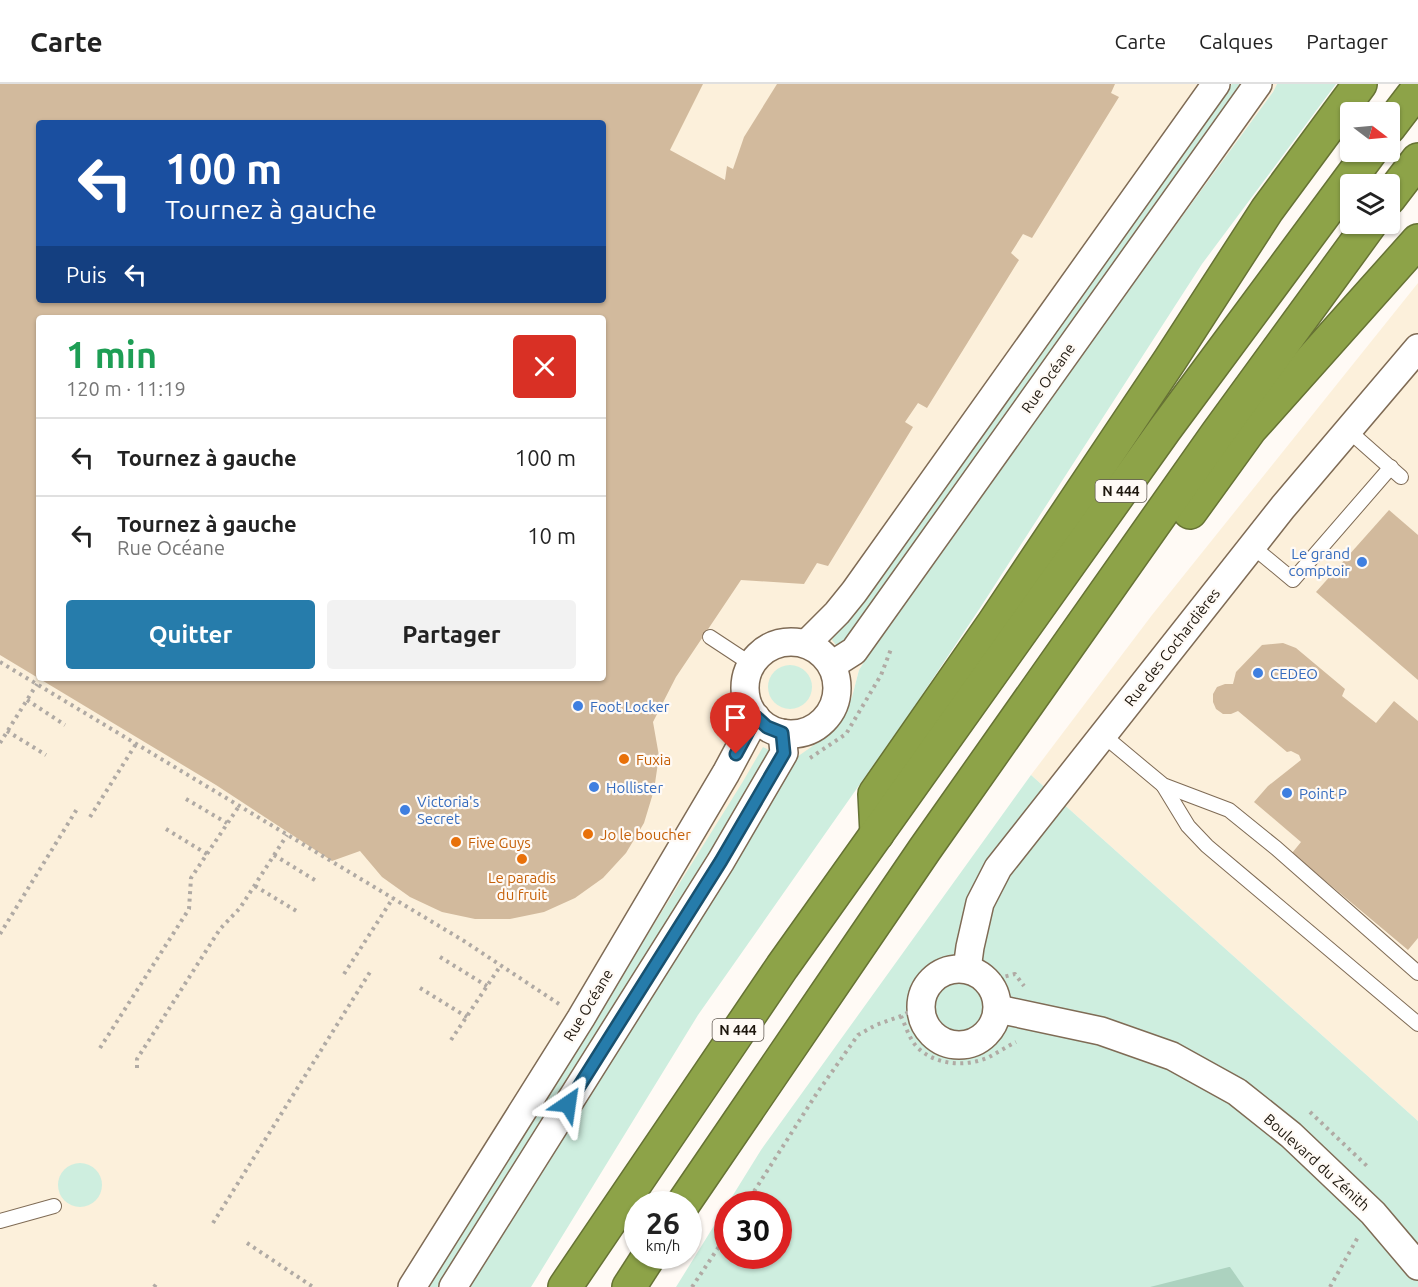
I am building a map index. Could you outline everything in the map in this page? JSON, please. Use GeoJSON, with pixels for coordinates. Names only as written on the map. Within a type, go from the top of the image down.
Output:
{"type":"FeatureCollection","features":[{"type":"Feature","properties":{"kind":"highway"},"geometry":{"type":"LineString","coordinates":[[877,834],[875,794],[994,623],[1267,210],[1360,84]]}},
{"type":"Feature","properties":{"kind":"highway"},"geometry":{"type":"LineString","coordinates":[[1400,113],[1418,89]]}},
{"type":"Feature","properties":{"kind":"highway"},"geometry":{"type":"LineString","coordinates":[[1400,184],[1418,160]]}},
{"type":"Feature","properties":{"kind":"highway","name":"N 444"},"geometry":{"type":"LineString","coordinates":[[565,1287],[722,1053],[877,834],[1172,419],[1363,162]]}},
{"type":"Feature","properties":{"kind":"highway","name":"N 444"},"geometry":{"type":"LineString","coordinates":[[692,1191],[919,859],[1217,434],[1363,234]]}},
{"type":"Feature","properties":{"kind":"highway"},"geometry":{"type":"LineString","coordinates":[[1152,527],[1178,529],[1251,429],[1418,241]]}},
{"type":"Feature","properties":{"kind":"highway"},"geometry":{"type":"LineString","coordinates":[[629,1287],[641,1269]]}},
{"type":"Feature","properties":{"kind":"street"},"geometry":{"type":"LineString","coordinates":[[806,644],[854,592],[1216,84]]}},
{"type":"Feature","properties":{"kind":"street","name":"Rue Océane"},"geometry":{"type":"LineString","coordinates":[[832,665],[854,651],[1258,84]]}},
{"type":"Feature","properties":{"kind":"street","name":"Rue des Cochardières"},"geometry":{"type":"LineString","coordinates":[[967,969],[980,903],[998,868],[1252,546],[1418,348]]}},
{"type":"Feature","properties":{"kind":"street"},"geometry":{"type":"LineString","coordinates":[[783,642],[806,644],[823,654],[832,665],[837,681],[836,696],[832,710],[823,721],[810,730],[782,733],[767,727],[756,717],[749,706],[746,681],[751,664],[769,648],[783,642]]}},
{"type":"Feature","properties":{"kind":"street","name":"Rue Océane"},"geometry":{"type":"LineString","coordinates":[[412,1287],[581,1018],[726,773],[756,717]]}},
{"type":"Feature","properties":{"kind":"street"},"geometry":{"type":"LineString","coordinates":[[453,1287],[721,861],[784,753],[782,733]]}},
{"type":"Feature","properties":{"kind":"street"},"geometry":{"type":"LineString","coordinates":[[953,969],[967,969],[978,973],[987,981],[993,989],[998,1009],[995,1022],[988,1033],[964,1046],[951,1045],[939,1040],[929,1031],[922,1019],[911,1011],[930,981],[941,973],[953,969]]}},
{"type":"Feature","properties":{"kind":"street","name":"Boulevard du Zénith"},"geometry":{"type":"LineString","coordinates":[[998,1009],[1101,1031],[1172,1056],[1237,1092],[1300,1143],[1373,1213],[1418,1266]]}},
{"type":"Feature","properties":{"kind":"lane"},"geometry":{"type":"LineString","coordinates":[[1349,431],[1401,477]]}},
{"type":"Feature","properties":{"kind":"lane"},"geometry":{"type":"LineString","coordinates":[[1252,546],[1293,580],[1391,467]]}},
{"type":"Feature","properties":{"kind":"lane"},"geometry":{"type":"LineString","coordinates":[[710,637],[751,664]]}},
{"type":"Feature","properties":{"kind":"lane"},"geometry":{"type":"LineString","coordinates":[[1103,735],[1163,785],[1188,826],[1207,846],[1418,1024]]}},
{"type":"Feature","properties":{"kind":"lane"},"geometry":{"type":"LineString","coordinates":[[1163,785],[1229,810],[1276,848],[1418,973]]}},
{"type":"Feature","properties":{"kind":"lane"},"geometry":{"type":"LineString","coordinates":[[0,1221],[54,1206]]}},
{"type":"Feature","properties":{"kind":"path"},"geometry":{"type":"LineString","coordinates":[[801,764],[846,734],[881,675],[892,645]]}},
{"type":"Feature","properties":{"kind":"path"},"geometry":{"type":"LineString","coordinates":[[0,662],[239,806],[262,817],[287,835],[501,965],[567,1010]]}},
{"type":"Feature","properties":{"kind":"path"},"geometry":{"type":"LineString","coordinates":[[0,743],[37,684]]}},
{"type":"Feature","properties":{"kind":"path"},"geometry":{"type":"LineString","coordinates":[[27,700],[65,725]]}},
{"type":"Feature","properties":{"kind":"path"},"geometry":{"type":"LineString","coordinates":[[7,731],[46,755]]}},
{"type":"Feature","properties":{"kind":"path"},"geometry":{"type":"LineString","coordinates":[[90,817],[136,744]]}},
{"type":"Feature","properties":{"kind":"path"},"geometry":{"type":"LineString","coordinates":[[186,799],[227,823]]}},
{"type":"Feature","properties":{"kind":"path"},"geometry":{"type":"LineString","coordinates":[[100,1048],[189,909],[191,878],[239,806]]}},
{"type":"Feature","properties":{"kind":"path"},"geometry":{"type":"LineString","coordinates":[[0,934],[77,809]]}},
{"type":"Feature","properties":{"kind":"path"},"geometry":{"type":"LineString","coordinates":[[166,829],[207,854]]}},
{"type":"Feature","properties":{"kind":"path"},"geometry":{"type":"LineString","coordinates":[[137,1068],[137,1059],[220,929],[240,909],[287,835]]}},
{"type":"Feature","properties":{"kind":"path"},"geometry":{"type":"LineString","coordinates":[[274,855],[318,882]]}},
{"type":"Feature","properties":{"kind":"path"},"geometry":{"type":"LineString","coordinates":[[255,886],[298,912]]}},
{"type":"Feature","properties":{"kind":"path"},"geometry":{"type":"LineString","coordinates":[[344,974],[393,898]]}},
{"type":"Feature","properties":{"kind":"path"},"geometry":{"type":"LineString","coordinates":[[440,957],[487,986]]}},
{"type":"Feature","properties":{"kind":"path"},"geometry":{"type":"LineString","coordinates":[[451,1040],[501,965]]}},
{"type":"Feature","properties":{"kind":"path"},"geometry":{"type":"LineString","coordinates":[[213,1223],[370,972]]}},
{"type":"Feature","properties":{"kind":"path"},"geometry":{"type":"LineString","coordinates":[[420,988],[467,1017]]}},
{"type":"Feature","properties":{"kind":"path"},"geometry":{"type":"LineString","coordinates":[[754,1191],[858,1035],[911,1011],[918,1048],[932,1058],[947,1063],[964,1064],[985,1058],[1024,1038],[1027,1015]]}},
{"type":"Feature","properties":{"kind":"path"},"geometry":{"type":"LineString","coordinates":[[1330,1287],[1361,1231]]}},
{"type":"Feature","properties":{"kind":"path"},"geometry":{"type":"LineString","coordinates":[[247,1243],[313,1287]]}},
{"type":"Feature","properties":{"kind":"path"},"geometry":{"type":"LineString","coordinates":[[693,1287],[714,1255]]}},
{"type":"Feature","properties":{"kind":"shaded area"},"geometry":{"type":"Polygon","coordinates":[[[0,84],[1277,84],[881,635],[859,670],[852,697],[840,723],[821,740],[727,877],[640,1010],[470,1287],[0,1287],[0,84]]]}},
{"type":"Feature","properties":{"kind":"shaded area"},"geometry":{"type":"Polygon","coordinates":[[[1418,283],[1418,1121],[1031,775],[1152,615],[1418,283]]]}},
{"type":"Feature","properties":{"kind":"green space"},"geometry":{"type":"Polygon","coordinates":[[[1232,84],[1245,84],[875,605],[842,644],[836,645],[832,640],[834,636],[859,608],[1232,84]]]}},
{"type":"Feature","properties":{"kind":"green space"},"geometry":{"type":"Polygon","coordinates":[[[1277,84],[1336,84],[1202,264],[914,707],[698,1015],[531,1287],[470,1287],[640,1010],[727,877],[797,757],[840,723],[852,697],[859,670],[881,635],[1277,84]]]}},
{"type":"Feature","properties":{"kind":"green space"},"geometry":{"type":"Polygon","coordinates":[[[790,665],[805,672],[812,687],[805,702],[790,709],[775,702],[768,687],[775,672],[790,665]]]}},
{"type":"Feature","properties":{"kind":"green space"},"geometry":{"type":"Polygon","coordinates":[[[763,747],[769,750],[769,754],[755,782],[441,1287],[428,1287],[742,783],[763,747]]]}},
{"type":"Feature","properties":{"kind":"green space"},"geometry":{"type":"Polygon","coordinates":[[[1031,775],[1418,1121],[1418,1287],[676,1287],[687,1269],[702,1269],[702,1245],[714,1226],[714,1269],[792,1269],[792,1191],[736,1191],[761,1150],[1031,775]]]}},
{"type":"Feature","properties":{"kind":"green space"},"geometry":{"type":"Polygon","coordinates":[[[80,1163],[95,1170],[102,1185],[95,1200],[80,1207],[65,1200],[58,1185],[65,1170],[80,1163]]]}},
{"type":"Feature","properties":{"kind":"green space"},"geometry":{"type":"Polygon","coordinates":[[[1229,1267],[1244,1287],[1150,1287],[1229,1267]]]}},
{"type":"Feature","properties":{"kind":"building"},"geometry":{"type":"Polygon","coordinates":[[[0,84],[703,84],[670,150],[725,180],[727,166],[733,169],[744,137],[777,84],[1115,84],[1111,93],[1119,97],[1032,238],[1023,234],[1011,253],[1019,260],[927,408],[918,403],[905,422],[913,427],[828,566],[817,563],[804,584],[741,580],[676,677],[653,722],[659,756],[654,790],[644,823],[626,853],[603,878],[575,898],[544,912],[510,919],[475,919],[442,912],[410,897],[382,877],[360,851],[332,861],[216,785],[43,681],[606,681],[606,315],[36,315],[36,677],[0,655],[0,84]]]}},
{"type":"Feature","properties":{"kind":"building"},"geometry":{"type":"Polygon","coordinates":[[[1389,510],[1418,535],[1418,680],[1316,592],[1389,510]]]}},
{"type":"Feature","properties":{"kind":"building"},"geometry":{"type":"Polygon","coordinates":[[[1283,643],[1296,648],[1345,689],[1342,696],[1376,723],[1394,701],[1418,721],[1418,938],[1408,950],[1292,853],[1301,842],[1254,802],[1268,786],[1301,760],[1299,755],[1291,751],[1287,752],[1238,711],[1223,714],[1216,709],[1213,702],[1213,694],[1217,687],[1233,684],[1236,672],[1262,645],[1283,643]]]}},
{"type":"Feature","properties":{"kind":"place","name":"Le grand comptoir"},"geometry":{"type":"Point","coordinates":[1362,562]}},
{"type":"Feature","properties":{"kind":"place","name":"CEDEO"},"geometry":{"type":"Point","coordinates":[1258,673]}},
{"type":"Feature","properties":{"kind":"place","name":"Foot Locker"},"geometry":{"type":"Point","coordinates":[578,706]}},
{"type":"Feature","properties":{"kind":"place","name":"Fuxia"},"geometry":{"type":"Point","coordinates":[624,759]}},
{"type":"Feature","properties":{"kind":"place","name":"Hollister"},"geometry":{"type":"Point","coordinates":[594,787]}},
{"type":"Feature","properties":{"kind":"place","name":"Point P"},"geometry":{"type":"Point","coordinates":[1287,793]}},
{"type":"Feature","properties":{"kind":"place","name":"Victoria's Secret"},"geometry":{"type":"Point","coordinates":[405,810]}},
{"type":"Feature","properties":{"kind":"place","name":"Jo le boucher"},"geometry":{"type":"Point","coordinates":[588,834]}},
{"type":"Feature","properties":{"kind":"place","name":"Five Guys"},"geometry":{"type":"Point","coordinates":[456,842]}},
{"type":"Feature","properties":{"kind":"place","name":"Le paradis du fruit"},"geometry":{"type":"Point","coordinates":[522,859]}},
{"type":"Feature","properties":{"kind":"route"},"geometry":{"type":"LineString","coordinates":[[568,1104],[721,861],[784,753],[782,733],[767,727],[756,717],[736,754]]}}]}
